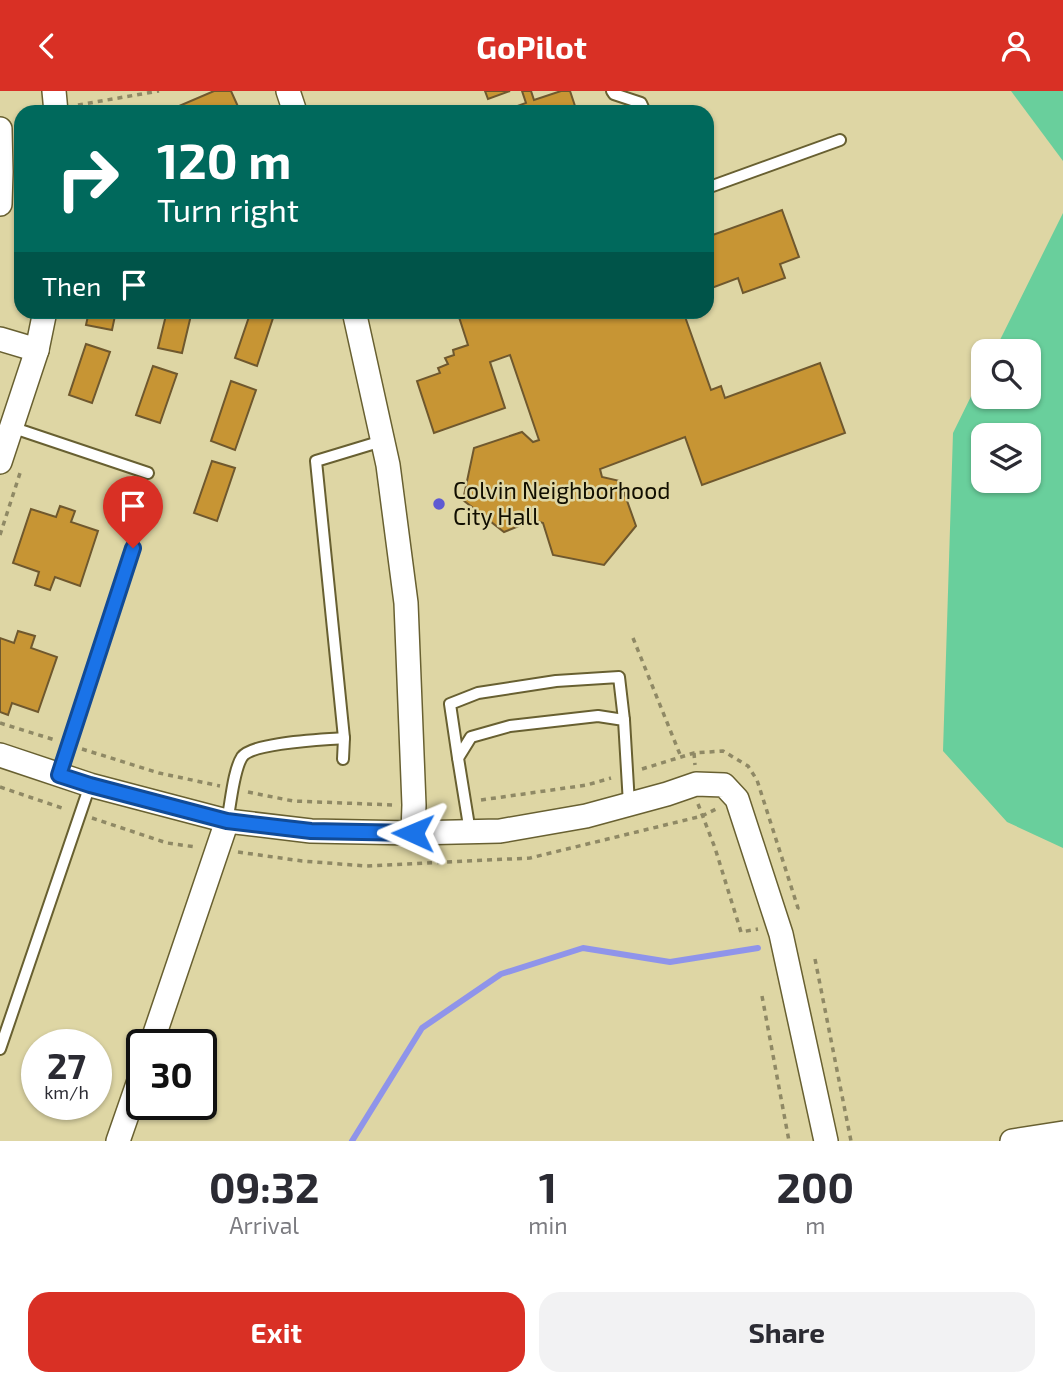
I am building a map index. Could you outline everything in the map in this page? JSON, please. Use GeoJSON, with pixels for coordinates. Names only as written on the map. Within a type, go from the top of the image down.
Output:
{"type":"FeatureCollection","features":[{"type":"Feature","properties":{"kind":"street"},"geometry":{"type":"LineString","coordinates":[[0,129],[0,204]]}},
{"type":"Feature","properties":{"kind":"street"},"geometry":{"type":"LineString","coordinates":[[0,462],[37,350],[43,319]]}},
{"type":"Feature","properties":{"kind":"street"},"geometry":{"type":"LineString","coordinates":[[356,319],[388,465],[406,603],[413,833]]}},
{"type":"Feature","properties":{"kind":"street"},"geometry":{"type":"LineString","coordinates":[[0,339],[37,350]]}},
{"type":"Feature","properties":{"kind":"street"},"geometry":{"type":"LineString","coordinates":[[0,755],[90,785],[227,821],[311,831],[499,831],[586,817],[696,784],[724,785],[737,799],[781,934],[826,1141]]}},
{"type":"Feature","properties":{"kind":"street"},"geometry":{"type":"LineString","coordinates":[[156,1029],[227,821]]}},
{"type":"Feature","properties":{"kind":"street"},"geometry":{"type":"LineString","coordinates":[[118,1141],[126,1118]]}},
{"type":"Feature","properties":{"kind":"street"},"geometry":{"type":"LineString","coordinates":[[1012,1141],[1063,1133]]}},
{"type":"Feature","properties":{"kind":"lane"},"geometry":{"type":"LineString","coordinates":[[612,91],[642,105]]}},
{"type":"Feature","properties":{"kind":"lane"},"geometry":{"type":"LineString","coordinates":[[714,185],[840,140]]}},
{"type":"Feature","properties":{"kind":"lane"},"geometry":{"type":"LineString","coordinates":[[11,427],[148,473]]}},
{"type":"Feature","properties":{"kind":"lane"},"geometry":{"type":"LineString","coordinates":[[343,759],[344,738],[316,461],[382,441]]}},
{"type":"Feature","properties":{"kind":"lane"},"geometry":{"type":"LineString","coordinates":[[59,775],[133,548]]}},
{"type":"Feature","properties":{"kind":"lane"},"geometry":{"type":"LineString","coordinates":[[470,832],[450,704],[478,693],[556,681],[619,677],[629,804]]}},
{"type":"Feature","properties":{"kind":"lane"},"geometry":{"type":"LineString","coordinates":[[458,758],[471,737],[510,726],[598,716],[624,720]]}},
{"type":"Feature","properties":{"kind":"lane"},"geometry":{"type":"LineString","coordinates":[[227,821],[235,774],[243,755],[253,749],[271,745],[344,738]]}},
{"type":"Feature","properties":{"kind":"lane"},"geometry":{"type":"LineString","coordinates":[[0,1049],[90,785]]}},
{"type":"Feature","properties":{"kind":"path"},"geometry":{"type":"LineString","coordinates":[[87,105],[159,91]]}},
{"type":"Feature","properties":{"kind":"path"},"geometry":{"type":"LineString","coordinates":[[633,638],[681,757]]}},
{"type":"Feature","properties":{"kind":"path"},"geometry":{"type":"LineString","coordinates":[[0,723],[159,773],[293,801],[414,805]]}},
{"type":"Feature","properties":{"kind":"path"},"geometry":{"type":"LineString","coordinates":[[465,801],[498,799],[587,785],[694,753]]}},
{"type":"Feature","properties":{"kind":"path"},"geometry":{"type":"LineString","coordinates":[[815,959],[851,1141]]}},
{"type":"Feature","properties":{"kind":"path"},"geometry":{"type":"LineString","coordinates":[[762,996],[789,1141]]}},
{"type":"Feature","properties":{"kind":"green space"},"geometry":{"type":"Polygon","coordinates":[[[1011,91],[1063,91],[1063,161],[1011,91]]]}},
{"type":"Feature","properties":{"kind":"green space"},"geometry":{"type":"Polygon","coordinates":[[[1063,213],[1063,848],[1007,822],[943,751],[953,433],[971,396],[971,409],[1041,409],[1041,339],[1000,339],[1063,213]]]}},
{"type":"Feature","properties":{"kind":"building"},"geometry":{"type":"Polygon","coordinates":[[[214,91],[231,91],[237,105],[181,105],[214,91]]]}},
{"type":"Feature","properties":{"kind":"building"},"geometry":{"type":"Polygon","coordinates":[[[485,91],[510,91],[488,99],[485,91]]]}},
{"type":"Feature","properties":{"kind":"building"},"geometry":{"type":"Polygon","coordinates":[[[522,91],[531,91],[534,100],[561,91],[570,91],[575,105],[520,105],[526,103],[522,91]]]}},
{"type":"Feature","properties":{"kind":"building"},"geometry":{"type":"Polygon","coordinates":[[[782,210],[799,257],[780,264],[785,278],[743,293],[738,278],[714,287],[714,234],[782,210]]]}},
{"type":"Feature","properties":{"kind":"building"},"geometry":{"type":"Polygon","coordinates":[[[87,319],[114,319],[112,330],[86,325],[87,319]]]}},
{"type":"Feature","properties":{"kind":"building"},"geometry":{"type":"Polygon","coordinates":[[[165,319],[190,319],[182,353],[158,348],[165,319]]]}},
{"type":"Feature","properties":{"kind":"building"},"geometry":{"type":"Polygon","coordinates":[[[248,319],[273,319],[257,366],[235,358],[248,319]]]}},
{"type":"Feature","properties":{"kind":"building"},"geometry":{"type":"Polygon","coordinates":[[[460,319],[686,319],[711,390],[721,386],[725,398],[820,363],[845,433],[702,485],[685,437],[600,469],[602,477],[620,481],[636,526],[604,565],[553,555],[543,523],[534,520],[504,532],[463,500],[474,448],[522,432],[533,442],[539,440],[510,355],[490,362],[505,408],[434,433],[417,381],[440,373],[438,368],[448,364],[445,358],[454,355],[453,350],[468,345],[460,319]]]}},
{"type":"Feature","properties":{"kind":"building"},"geometry":{"type":"Polygon","coordinates":[[[86,344],[110,352],[92,403],[69,395],[86,344]]]}},
{"type":"Feature","properties":{"kind":"building"},"geometry":{"type":"Polygon","coordinates":[[[153,366],[177,374],[160,423],[136,415],[153,366]]]}},
{"type":"Feature","properties":{"kind":"building"},"geometry":{"type":"Polygon","coordinates":[[[231,381],[256,390],[235,450],[211,441],[231,381]]]}},
{"type":"Feature","properties":{"kind":"building"},"geometry":{"type":"Polygon","coordinates":[[[212,461],[235,468],[217,521],[194,513],[212,461]]]}},
{"type":"Feature","properties":{"kind":"building"},"geometry":{"type":"Polygon","coordinates":[[[60,506],[75,511],[71,522],[98,531],[80,586],[55,577],[50,590],[35,585],[39,572],[13,563],[31,509],[56,517],[60,506]]]}},
{"type":"Feature","properties":{"kind":"building"},"geometry":{"type":"Polygon","coordinates":[[[18,631],[35,636],[31,648],[57,657],[38,712],[12,703],[8,715],[0,712],[0,638],[14,643],[18,631]]]}},
{"type":"Feature","properties":{"kind":"waterway"},"geometry":{"type":"LineString","coordinates":[[352,1141],[422,1028],[501,974],[583,948],[670,962],[758,948]]}},
{"type":"Feature","properties":{"kind":"place","name":"Colvin Neighborhood City Hall"},"geometry":{"type":"Point","coordinates":[439,504]}},
{"type":"Feature","properties":{"kind":"route"},"geometry":{"type":"LineString","coordinates":[[133,548],[59,775],[227,821],[311,831],[413,833]]}}]}
